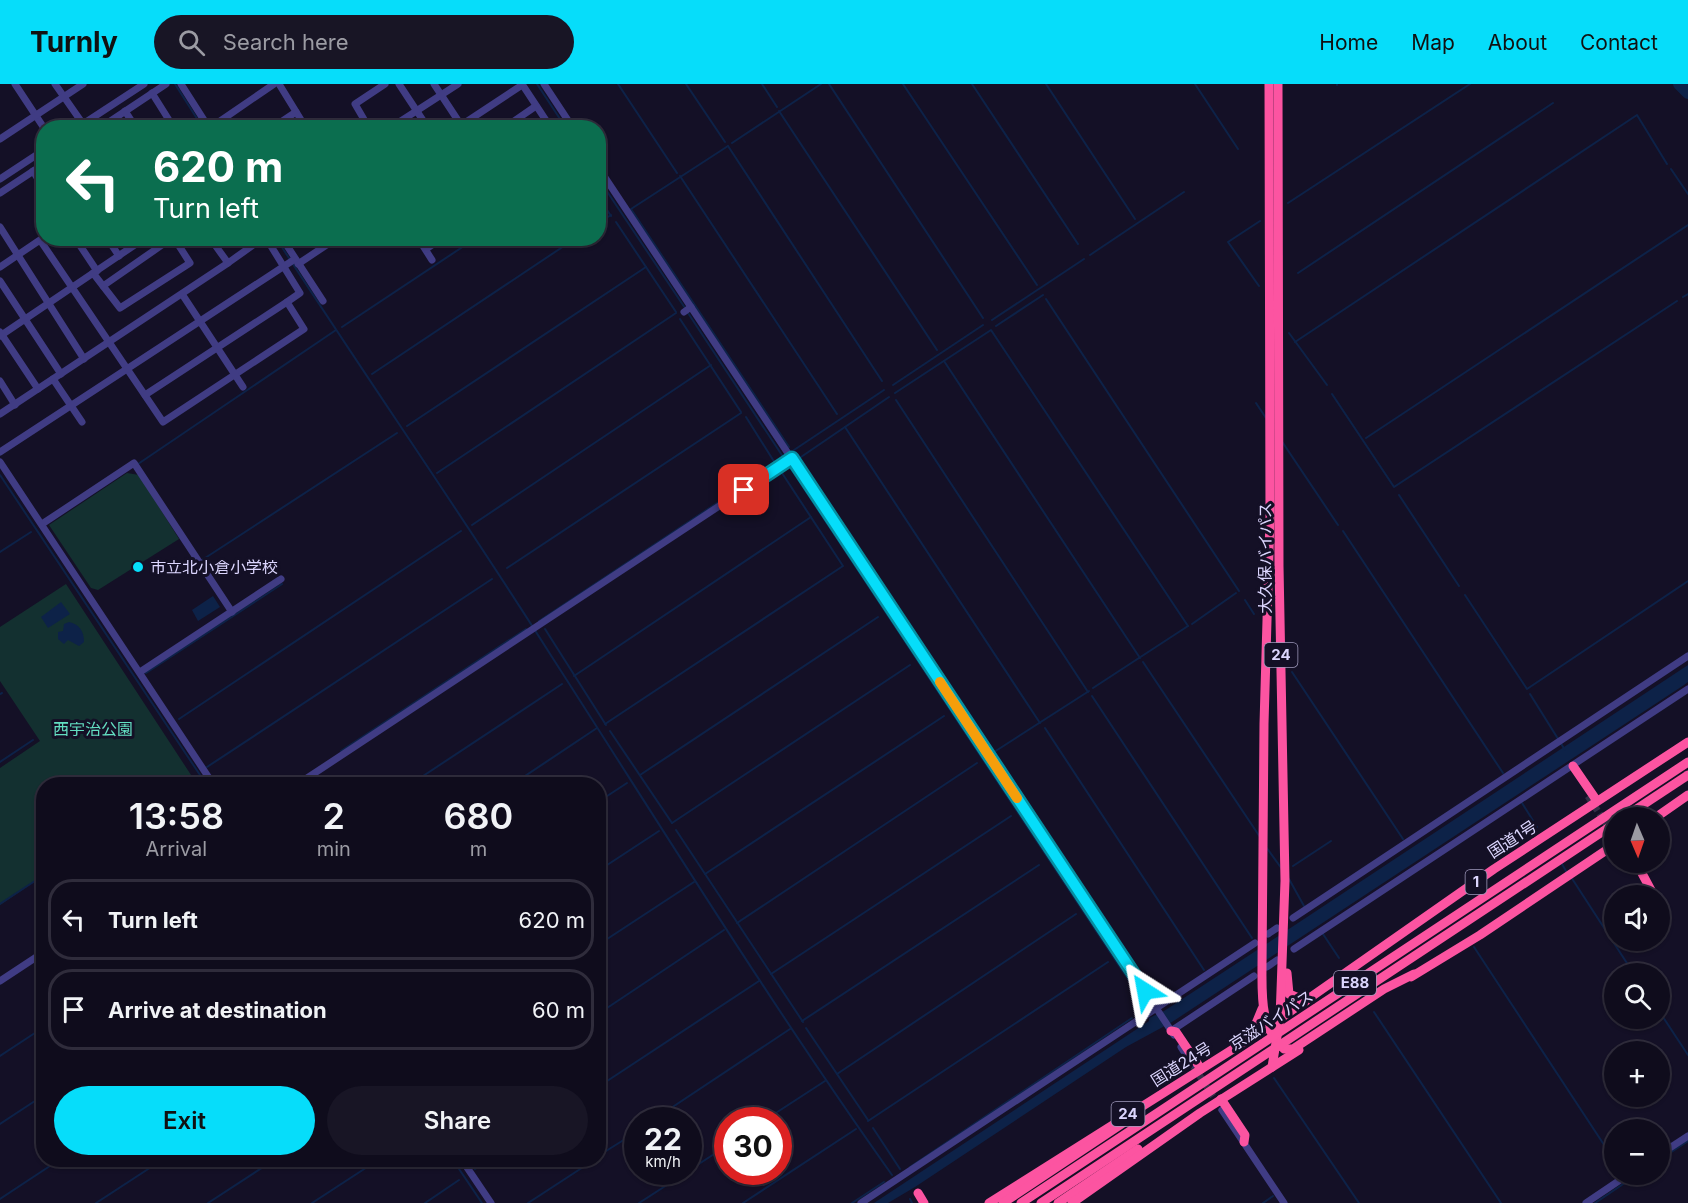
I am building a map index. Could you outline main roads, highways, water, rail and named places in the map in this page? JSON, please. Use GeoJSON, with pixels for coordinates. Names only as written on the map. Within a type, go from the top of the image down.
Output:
{"type":"FeatureCollection","features":[{"type":"Feature","properties":{"kind":"highway","name":"大久保バイパス"},"geometry":{"type":"LineString","coordinates":[[1269,84],[1274,141]]}},
{"type":"Feature","properties":{"kind":"highway","name":"大久保バイパス"},"geometry":{"type":"LineString","coordinates":[[1272,1067],[1280,1018],[1285,953],[1279,436],[1274,318],[1274,141],[1278,84]]}},
{"type":"Feature","properties":{"kind":"highway","name":"大久保バイパス"},"geometry":{"type":"LineString","coordinates":[[1274,318],[1269,422],[1262,940],[1265,967],[1262,1007],[1268,1027],[1277,1043]]}},
{"type":"Feature","properties":{"kind":"highway","name":"国道1号"},"geometry":{"type":"LineString","coordinates":[[1268,1027],[1494,869],[1688,742]]}},
{"type":"Feature","properties":{"kind":"highway","name":"京滋バイパス"},"geometry":{"type":"LineString","coordinates":[[1021,1203],[1688,762]]}},
{"type":"Feature","properties":{"kind":"highway"},"geometry":{"type":"LineString","coordinates":[[1571,767],[1597,801]]}},
{"type":"Feature","properties":{"kind":"highway"},"geometry":{"type":"LineString","coordinates":[[1640,807],[1688,775]]}},
{"type":"Feature","properties":{"kind":"highway"},"geometry":{"type":"LineString","coordinates":[[1670,808],[1688,795]]}},
{"type":"Feature","properties":{"kind":"highway","name":"京滋バイパス"},"geometry":{"type":"LineString","coordinates":[[1041,1203],[1604,831]]}},
{"type":"Feature","properties":{"kind":"highway"},"geometry":{"type":"LineString","coordinates":[[1272,1067],[1414,974],[1480,935],[1604,851]]}},
{"type":"Feature","properties":{"kind":"highway"},"geometry":{"type":"LineString","coordinates":[[1285,953],[1289,994],[1305,1001]]}},
{"type":"Feature","properties":{"kind":"highway"},"geometry":{"type":"LineString","coordinates":[[1277,1043],[1284,1049],[1293,1049],[1384,989],[1414,974]]}},
{"type":"Feature","properties":{"kind":"highway"},"geometry":{"type":"LineString","coordinates":[[1130,1113],[1248,1034],[1260,1018],[1262,1007]]}},
{"type":"Feature","properties":{"kind":"highway","name":"国道24号"},"geometry":{"type":"LineString","coordinates":[[989,1203],[1170,1089],[1197,1067],[1268,1027]]}},
{"type":"Feature","properties":{"kind":"highway"},"geometry":{"type":"LineString","coordinates":[[1170,1029],[1176,1032],[1197,1067]]}},
{"type":"Feature","properties":{"kind":"highway","name":"24"},"geometry":{"type":"LineString","coordinates":[[1072,1203],[1200,1113],[1272,1067]]}},
{"type":"Feature","properties":{"kind":"highway"},"geometry":{"type":"LineString","coordinates":[[1003,1203],[1105,1137],[1170,1089]]}},
{"type":"Feature","properties":{"kind":"highway"},"geometry":{"type":"LineString","coordinates":[[1221,1099],[1245,1135],[1244,1142]]}},
{"type":"Feature","properties":{"kind":"highway"},"geometry":{"type":"LineString","coordinates":[[1058,1203],[1200,1113]]}},
{"type":"Feature","properties":{"kind":"highway"},"geometry":{"type":"LineString","coordinates":[[916,1194],[924,1203]]}},
{"type":"Feature","properties":{"kind":"water"},"geometry":{"type":"Polygon","coordinates":[[[213,596],[220,607],[198,621],[192,610],[213,596]]]}},
{"type":"Feature","properties":{"kind":"water"},"geometry":{"type":"Polygon","coordinates":[[[61,602],[70,614],[48,628],[41,617],[61,602]]]}},
{"type":"Feature","properties":{"kind":"water"},"geometry":{"type":"Polygon","coordinates":[[[69,622],[76,624],[82,631],[84,642],[79,646],[68,640],[64,644],[58,639],[58,632],[63,631],[64,624],[69,622]]]}},
{"type":"Feature","properties":{"kind":"water"},"geometry":{"type":"Polygon","coordinates":[[[1688,665],[1688,682],[1684,685],[1172,1022],[1126,1047],[915,1187],[888,1203],[874,1203],[1149,1021],[1149,1018],[1164,1011],[1248,956],[1688,665]]]}},
{"type":"Feature","properties":{"kind":"waterway"},"geometry":{"type":"LineString","coordinates":[[175,84],[198,120]]}},
{"type":"Feature","properties":{"kind":"waterway"},"geometry":{"type":"LineString","coordinates":[[537,84],[561,120]]}},
{"type":"Feature","properties":{"kind":"waterway"},"geometry":{"type":"LineString","coordinates":[[618,84],[677,173]]}},
{"type":"Feature","properties":{"kind":"waterway"},"geometry":{"type":"LineString","coordinates":[[686,84],[725,142]]}},
{"type":"Feature","properties":{"kind":"waterway"},"geometry":{"type":"LineString","coordinates":[[762,84],[777,107]]}},
{"type":"Feature","properties":{"kind":"waterway"},"geometry":{"type":"LineString","coordinates":[[732,143],[821,84]]}},
{"type":"Feature","properties":{"kind":"waterway"},"geometry":{"type":"LineString","coordinates":[[829,84],[983,318]]}},
{"type":"Feature","properties":{"kind":"waterway"},"geometry":{"type":"LineString","coordinates":[[903,84],[1037,285]]}},
{"type":"Feature","properties":{"kind":"waterway"},"geometry":{"type":"LineString","coordinates":[[972,84],[1078,244]]}},
{"type":"Feature","properties":{"kind":"waterway"},"geometry":{"type":"LineString","coordinates":[[1046,84],[1135,219]]}},
{"type":"Feature","properties":{"kind":"waterway"},"geometry":{"type":"LineString","coordinates":[[1195,84],[1238,149]]}},
{"type":"Feature","properties":{"kind":"waterway"},"geometry":{"type":"LineString","coordinates":[[1288,203],[1470,84]]}},
{"type":"Feature","properties":{"kind":"waterway"},"geometry":{"type":"LineString","coordinates":[[1679,84],[1688,93]]}},
{"type":"Feature","properties":{"kind":"waterway"},"geometry":{"type":"LineString","coordinates":[[1298,273],[1553,103]]}},
{"type":"Feature","properties":{"kind":"waterway"},"geometry":{"type":"LineString","coordinates":[[779,111],[937,350]]}},
{"type":"Feature","properties":{"kind":"waterway"},"geometry":{"type":"LineString","coordinates":[[1295,342],[1637,115],[1667,164]]}},
{"type":"Feature","properties":{"kind":"waterway"},"geometry":{"type":"LineString","coordinates":[[728,146],[631,209],[789,447]]}},
{"type":"Feature","properties":{"kind":"waterway"},"geometry":{"type":"LineString","coordinates":[[728,146],[882,381]]}},
{"type":"Feature","properties":{"kind":"waterway"},"geometry":{"type":"LineString","coordinates":[[1671,169],[1688,194]]}},
{"type":"Feature","properties":{"kind":"waterway"},"geometry":{"type":"LineString","coordinates":[[680,176],[837,414]]}},
{"type":"Feature","properties":{"kind":"waterway"},"geometry":{"type":"LineString","coordinates":[[606,190],[685,308]]}},
{"type":"Feature","properties":{"kind":"waterway"},"geometry":{"type":"LineString","coordinates":[[1090,255],[1184,192]]}},
{"type":"Feature","properties":{"kind":"waterway"},"geometry":{"type":"LineString","coordinates":[[606,208],[611,216]]}},
{"type":"Feature","properties":{"kind":"waterway"},"geometry":{"type":"LineString","coordinates":[[606,218],[611,215]]}},
{"type":"Feature","properties":{"kind":"waterway"},"geometry":{"type":"LineString","coordinates":[[1259,286],[1228,242],[1260,221]]}},
{"type":"Feature","properties":{"kind":"waterway"},"geometry":{"type":"LineString","coordinates":[[616,222],[676,312]]}},
{"type":"Feature","properties":{"kind":"waterway"},"geometry":{"type":"LineString","coordinates":[[1366,438],[1688,225]]}},
{"type":"Feature","properties":{"kind":"waterway"},"geometry":{"type":"LineString","coordinates":[[281,246],[518,604],[761,983],[892,1175]]}},
{"type":"Feature","properties":{"kind":"waterway"},"geometry":{"type":"LineString","coordinates":[[342,327],[464,246]]}},
{"type":"Feature","properties":{"kind":"waterway"},"geometry":{"type":"LineString","coordinates":[[372,374],[564,246]]}},
{"type":"Feature","properties":{"kind":"waterway"},"geometry":{"type":"LineString","coordinates":[[992,320],[1084,259]]}},
{"type":"Feature","properties":{"kind":"waterway"},"geometry":{"type":"LineString","coordinates":[[407,426],[646,267]]}},
{"type":"Feature","properties":{"kind":"waterway"},"geometry":{"type":"LineString","coordinates":[[1683,297],[1688,294]]}},
{"type":"Feature","properties":{"kind":"waterway"},"geometry":{"type":"LineString","coordinates":[[996,326],[1043,295]]}},
{"type":"Feature","properties":{"kind":"waterway"},"geometry":{"type":"LineString","coordinates":[[1046,299],[1239,591]]}},
{"type":"Feature","properties":{"kind":"waterway"},"geometry":{"type":"LineString","coordinates":[[1332,394],[1394,487],[1677,301]]}},
{"type":"Feature","properties":{"kind":"waterway"},"geometry":{"type":"LineString","coordinates":[[437,473],[676,313]]}},
{"type":"Feature","properties":{"kind":"waterway"},"geometry":{"type":"LineString","coordinates":[[688,313],[1149,1011]]}},
{"type":"Feature","properties":{"kind":"waterway"},"geometry":{"type":"LineString","coordinates":[[680,319],[741,412]]}},
{"type":"Feature","properties":{"kind":"waterway"},"geometry":{"type":"LineString","coordinates":[[893,385],[983,325]]}},
{"type":"Feature","properties":{"kind":"waterway"},"geometry":{"type":"LineString","coordinates":[[138,464],[336,330]]}},
{"type":"Feature","properties":{"kind":"waterway"},"geometry":{"type":"LineString","coordinates":[[895,393],[991,330],[1188,626]]}},
{"type":"Feature","properties":{"kind":"waterway"},"geometry":{"type":"LineString","coordinates":[[1289,333],[1327,385]]}},
{"type":"Feature","properties":{"kind":"waterway"},"geometry":{"type":"LineString","coordinates":[[944,361],[1140,658]]}},
{"type":"Feature","properties":{"kind":"waterway"},"geometry":{"type":"LineString","coordinates":[[472,525],[711,365]]}},
{"type":"Feature","properties":{"kind":"waterway"},"geometry":{"type":"LineString","coordinates":[[794,450],[884,390]]}},
{"type":"Feature","properties":{"kind":"waterway"},"geometry":{"type":"LineString","coordinates":[[889,397],[798,459],[889,599]]}},
{"type":"Feature","properties":{"kind":"waterway"},"geometry":{"type":"LineString","coordinates":[[896,400],[1088,692]]}},
{"type":"Feature","properties":{"kind":"waterway"},"geometry":{"type":"LineString","coordinates":[[1256,403],[1266,418]]}},
{"type":"Feature","properties":{"kind":"waterway"},"geometry":{"type":"LineString","coordinates":[[507,568],[741,413]]}},
{"type":"Feature","properties":{"kind":"waterway"},"geometry":{"type":"LineString","coordinates":[[746,417],[775,463]]}},
{"type":"Feature","properties":{"kind":"waterway"},"geometry":{"type":"LineString","coordinates":[[845,427],[1040,723]]}},
{"type":"Feature","properties":{"kind":"waterway"},"geometry":{"type":"LineString","coordinates":[[202,560],[397,433]]}},
{"type":"Feature","properties":{"kind":"waterway"},"geometry":{"type":"LineString","coordinates":[[1281,440],[1338,525]]}},
{"type":"Feature","properties":{"kind":"waterway"},"geometry":{"type":"LineString","coordinates":[[539,621],[776,464]]}},
{"type":"Feature","properties":{"kind":"waterway"},"geometry":{"type":"LineString","coordinates":[[605,724],[843,566],[782,473]]}},
{"type":"Feature","properties":{"kind":"waterway"},"geometry":{"type":"LineString","coordinates":[[0,475],[201,777]]}},
{"type":"Feature","properties":{"kind":"waterway"},"geometry":{"type":"LineString","coordinates":[[1399,495],[1459,586]]}},
{"type":"Feature","properties":{"kind":"waterway"},"geometry":{"type":"LineString","coordinates":[[574,676],[811,517]]}},
{"type":"Feature","properties":{"kind":"waterway"},"geometry":{"type":"LineString","coordinates":[[179,719],[461,531]]}},
{"type":"Feature","properties":{"kind":"waterway"},"geometry":{"type":"LineString","coordinates":[[1343,531],[1503,773]]}},
{"type":"Feature","properties":{"kind":"waterway"},"geometry":{"type":"LineString","coordinates":[[0,552],[31,532]]}},
{"type":"Feature","properties":{"kind":"waterway"},"geometry":{"type":"LineString","coordinates":[[207,767],[492,579]]}},
{"type":"Feature","properties":{"kind":"waterway"},"geometry":{"type":"LineString","coordinates":[[1465,595],[1527,689],[1688,581]]}},
{"type":"Feature","properties":{"kind":"waterway"},"geometry":{"type":"LineString","coordinates":[[146,673],[282,584]]}},
{"type":"Feature","properties":{"kind":"waterway"},"geometry":{"type":"LineString","coordinates":[[1192,624],[1236,593]]}},
{"type":"Feature","properties":{"kind":"waterway"},"geometry":{"type":"LineString","coordinates":[[1245,600],[1254,614]]}},
{"type":"Feature","properties":{"kind":"waterway"},"geometry":{"type":"LineString","coordinates":[[640,775],[878,617]]}},
{"type":"Feature","properties":{"kind":"waterway"},"geometry":{"type":"LineString","coordinates":[[906,623],[985,744]]}},
{"type":"Feature","properties":{"kind":"waterway"},"geometry":{"type":"LineString","coordinates":[[1093,688],[1188,626]]}},
{"type":"Feature","properties":{"kind":"waterway"},"geometry":{"type":"LineString","coordinates":[[341,751],[526,629]]}},
{"type":"Feature","properties":{"kind":"waterway"},"geometry":{"type":"LineString","coordinates":[[545,629],[606,725]]}},
{"type":"Feature","properties":{"kind":"waterway"},"geometry":{"type":"LineString","coordinates":[[1143,662],[1260,837]]}},
{"type":"Feature","properties":{"kind":"waterway"},"geometry":{"type":"LineString","coordinates":[[672,823],[910,665]]}},
{"type":"Feature","properties":{"kind":"waterway"},"geometry":{"type":"LineString","coordinates":[[1292,672],[1403,839]]}},
{"type":"Feature","properties":{"kind":"waterway"},"geometry":{"type":"LineString","coordinates":[[422,777],[562,684]]}},
{"type":"Feature","properties":{"kind":"waterway"},"geometry":{"type":"LineString","coordinates":[[991,754],[1089,691]]}},
{"type":"Feature","properties":{"kind":"waterway"},"geometry":{"type":"LineString","coordinates":[[1530,694],[1565,750]]}},
{"type":"Feature","properties":{"kind":"waterway"},"geometry":{"type":"LineString","coordinates":[[1092,696],[1252,938]]}},
{"type":"Feature","properties":{"kind":"waterway"},"geometry":{"type":"LineString","coordinates":[[705,874],[944,716]]}},
{"type":"Feature","properties":{"kind":"waterway"},"geometry":{"type":"LineString","coordinates":[[524,777],[597,728]]}},
{"type":"Feature","properties":{"kind":"waterway"},"geometry":{"type":"LineString","coordinates":[[1045,728],[1204,970]]}},
{"type":"Feature","properties":{"kind":"waterway"},"geometry":{"type":"LineString","coordinates":[[610,731],[672,823]]}},
{"type":"Feature","properties":{"kind":"waterway"},"geometry":{"type":"LineString","coordinates":[[0,762],[33,740]]}},
{"type":"Feature","properties":{"kind":"waterway"},"geometry":{"type":"LineString","coordinates":[[737,923],[977,763]]}},
{"type":"Feature","properties":{"kind":"waterway"},"geometry":{"type":"LineString","coordinates":[[606,797],[627,783]]}},
{"type":"Feature","properties":{"kind":"waterway"},"geometry":{"type":"LineString","coordinates":[[1522,803],[1537,827]]}},
{"type":"Feature","properties":{"kind":"waterway"},"geometry":{"type":"LineString","coordinates":[[771,974],[1011,816]]}},
{"type":"Feature","properties":{"kind":"waterway"},"geometry":{"type":"LineString","coordinates":[[676,830],[803,1022]]}},
{"type":"Feature","properties":{"kind":"waterway"},"geometry":{"type":"LineString","coordinates":[[606,866],[659,831]]}},
{"type":"Feature","properties":{"kind":"waterway"},"geometry":{"type":"LineString","coordinates":[[1293,866],[1331,841]]}},
{"type":"Feature","properties":{"kind":"waterway"},"geometry":{"type":"LineString","coordinates":[[1266,847],[1282,869]]}},
{"type":"Feature","properties":{"kind":"waterway"},"geometry":{"type":"LineString","coordinates":[[1561,862],[1567,873]]}},
{"type":"Feature","properties":{"kind":"waterway"},"geometry":{"type":"LineString","coordinates":[[802,1021],[1039,865]]}},
{"type":"Feature","properties":{"kind":"waterway"},"geometry":{"type":"LineString","coordinates":[[1571,877],[1627,963]]}},
{"type":"Feature","properties":{"kind":"waterway"},"geometry":{"type":"LineString","coordinates":[[1289,879],[1304,906]]}},
{"type":"Feature","properties":{"kind":"waterway"},"geometry":{"type":"LineString","coordinates":[[0,904],[36,880]]}},
{"type":"Feature","properties":{"kind":"waterway"},"geometry":{"type":"LineString","coordinates":[[606,940],[694,882]]}},
{"type":"Feature","properties":{"kind":"waterway"},"geometry":{"type":"LineString","coordinates":[[837,1074],[1076,914]]}},
{"type":"Feature","properties":{"kind":"waterway"},"geometry":{"type":"LineString","coordinates":[[606,1009],[724,930]]}},
{"type":"Feature","properties":{"kind":"waterway"},"geometry":{"type":"LineString","coordinates":[[1323,934],[1339,958]]}},
{"type":"Feature","properties":{"kind":"waterway"},"geometry":{"type":"LineString","coordinates":[[1474,947],[1604,1145]]}},
{"type":"Feature","properties":{"kind":"waterway"},"geometry":{"type":"LineString","coordinates":[[868,1121],[1108,962]]}},
{"type":"Feature","properties":{"kind":"waterway"},"geometry":{"type":"LineString","coordinates":[[606,1082],[759,981]]}},
{"type":"Feature","properties":{"kind":"waterway"},"geometry":{"type":"LineString","coordinates":[[1374,1012],[1501,1203]]}},
{"type":"Feature","properties":{"kind":"waterway"},"geometry":{"type":"LineString","coordinates":[[910,1167],[1132,1018]]}},
{"type":"Feature","properties":{"kind":"waterway"},"geometry":{"type":"LineString","coordinates":[[806,1028],[868,1120]]}},
{"type":"Feature","properties":{"kind":"waterway"},"geometry":{"type":"LineString","coordinates":[[1670,1028],[1688,1055]]}},
{"type":"Feature","properties":{"kind":"waterway"},"geometry":{"type":"LineString","coordinates":[[673,1107],[790,1029]]}},
{"type":"Feature","properties":{"kind":"waterway"},"geometry":{"type":"LineString","coordinates":[[0,1056],[36,1032]]}},
{"type":"Feature","properties":{"kind":"waterway"},"geometry":{"type":"LineString","coordinates":[[1274,1078],[1359,1203]]}},
{"type":"Feature","properties":{"kind":"waterway"},"geometry":{"type":"LineString","coordinates":[[785,1107],[825,1081]]}},
{"type":"Feature","properties":{"kind":"waterway"},"geometry":{"type":"LineString","coordinates":[[0,1124],[36,1100]]}},
{"type":"Feature","properties":{"kind":"waterway"},"geometry":{"type":"LineString","coordinates":[[873,1128],[900,1169]]}},
{"type":"Feature","properties":{"kind":"waterway"},"geometry":{"type":"LineString","coordinates":[[743,1203],[856,1129]]}},
{"type":"Feature","properties":{"kind":"waterway"},"geometry":{"type":"LineString","coordinates":[[606,1151],[624,1140]]}},
{"type":"Feature","properties":{"kind":"waterway"},"geometry":{"type":"LineString","coordinates":[[1670,1153],[1688,1141]]}},
{"type":"Feature","properties":{"kind":"waterway"},"geometry":{"type":"LineString","coordinates":[[702,1162],[714,1154]]}},
{"type":"Feature","properties":{"kind":"waterway"},"geometry":{"type":"LineString","coordinates":[[0,1199],[48,1167]]}},
{"type":"Feature","properties":{"kind":"waterway"},"geometry":{"type":"LineString","coordinates":[[96,1203],[151,1167]]}},
{"type":"Feature","properties":{"kind":"waterway"},"geometry":{"type":"LineString","coordinates":[[208,1203],[263,1167]]}},
{"type":"Feature","properties":{"kind":"waterway"},"geometry":{"type":"LineString","coordinates":[[312,1203],[367,1167]]}},
{"type":"Feature","properties":{"kind":"waterway"},"geometry":{"type":"LineString","coordinates":[[458,1167],[482,1203]]}},
{"type":"Feature","properties":{"kind":"waterway"},"geometry":{"type":"LineString","coordinates":[[528,1203],[583,1167]]}},
{"type":"Feature","properties":{"kind":"waterway"},"geometry":{"type":"LineString","coordinates":[[425,1203],[459,1180]]}},
{"type":"Feature","properties":{"kind":"waterway"},"geometry":{"type":"LineString","coordinates":[[852,1203],[884,1182]]}},
{"type":"Feature","properties":{"kind":"waterway"},"geometry":{"type":"LineString","coordinates":[[639,1203],[667,1185]]}},
{"type":"Feature","properties":{"kind":"waterway"},"geometry":{"type":"LineString","coordinates":[[1595,1203],[1622,1185]]}},
{"type":"Feature","properties":{"kind":"waterway"},"geometry":{"type":"LineString","coordinates":[[1263,1203],[1273,1196]]}},
{"type":"Feature","properties":{"kind":"waterway"},"geometry":{"type":"LineString","coordinates":[[910,1199],[912,1203]]}},
{"type":"Feature","properties":{"kind":"tunnel"},"geometry":{"type":"LineString","coordinates":[[1588,796],[1604,821]]}},
{"type":"Feature","properties":{"kind":"tunnel"},"geometry":{"type":"LineString","coordinates":[[1192,1064],[1222,1110]]}},
{"type":"Feature","properties":{"kind":"place","name":"市立北小倉小学校"},"geometry":{"type":"Point","coordinates":[138,567]}},
{"type":"Feature","properties":{"kind":"park label","name":"西宇治公園"},"geometry":{"type":"Point","coordinates":[93,729]}}]}
